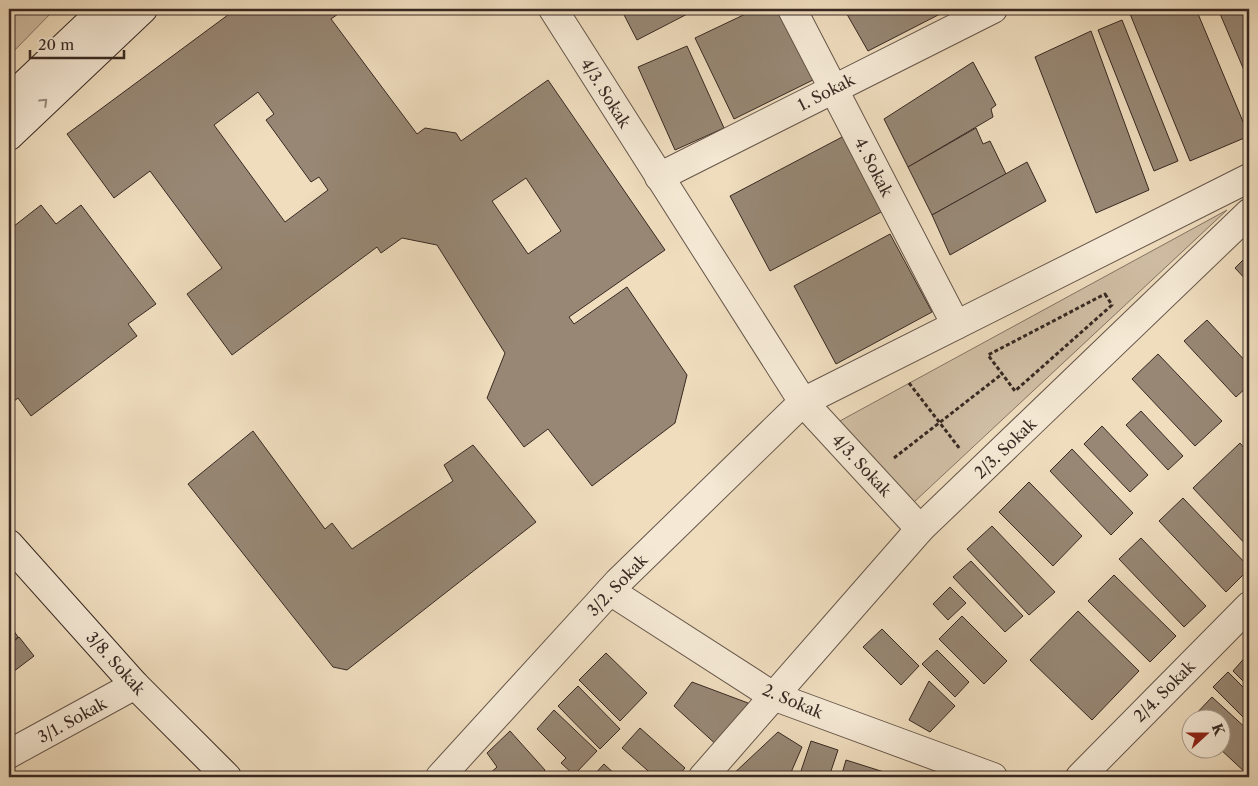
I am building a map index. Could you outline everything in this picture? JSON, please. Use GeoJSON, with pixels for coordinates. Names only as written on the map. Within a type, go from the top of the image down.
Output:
{"type":"FeatureCollection","features":[{"type":"Feature","properties":{"kind":"street"},"geometry":{"type":"LineString","coordinates":[[9,99],[104,9]]}},
{"type":"Feature","properties":{"kind":"street"},"geometry":{"type":"LineString","coordinates":[[9,136],[143,9]]}},
{"type":"Feature","properties":{"kind":"street","name":"4/3. Sokak"},"geometry":{"type":"LineString","coordinates":[[553,9],[803,402],[920,529]]}},
{"type":"Feature","properties":{"kind":"street","name":"4. Sokak"},"geometry":{"type":"LineString","coordinates":[[792,9],[956,325]]}},
{"type":"Feature","properties":{"kind":"street","name":"1. Sokak"},"geometry":{"type":"LineString","coordinates":[[659,177],[993,9]]}},
{"type":"Feature","properties":{"kind":"street"},"geometry":{"type":"LineString","coordinates":[[803,402],[1249,178]]}},
{"type":"Feature","properties":{"kind":"street","name":"2/3. Sokak"},"geometry":{"type":"LineString","coordinates":[[703,777],[920,529],[1249,213]]}},
{"type":"Feature","properties":{"kind":"street","name":"3/2. Sokak"},"geometry":{"type":"LineString","coordinates":[[440,777],[610,591],[803,402]]}},
{"type":"Feature","properties":{"kind":"street","name":"3/8. Sokak"},"geometry":{"type":"LineString","coordinates":[[9,544],[135,685],[227,777]]}},
{"type":"Feature","properties":{"kind":"street","name":"2. Sokak"},"geometry":{"type":"LineString","coordinates":[[610,591],[774,696],[994,777]]}},
{"type":"Feature","properties":{"kind":"street","name":"2/4. Sokak"},"geometry":{"type":"LineString","coordinates":[[1080,777],[1249,606]]}},
{"type":"Feature","properties":{"kind":"street","name":"3/1. Sokak"},"geometry":{"type":"LineString","coordinates":[[9,754],[135,685]]}},
{"type":"Feature","properties":{"kind":"path"},"geometry":{"type":"LineString","coordinates":[[1105,294],[1112,305],[1015,391],[1002,374],[988,355],[1105,294]]}},
{"type":"Feature","properties":{"kind":"path"},"geometry":{"type":"LineString","coordinates":[[891,358],[938,423],[980,472]]}},
{"type":"Feature","properties":{"kind":"path"},"geometry":{"type":"LineString","coordinates":[[872,475],[1002,374]]}},
{"type":"Feature","properties":{"kind":"shaded area"},"geometry":{"type":"Polygon","coordinates":[[[9,9],[55,9],[9,56],[9,9]]]}},
{"type":"Feature","properties":{"kind":"shaded area"},"geometry":{"type":"Polygon","coordinates":[[[1227,210],[913,503],[838,422],[1227,210]]]}},
{"type":"Feature","properties":{"kind":"building"},"geometry":{"type":"Polygon","coordinates":[[[236,9],[345,9],[331,19],[417,134],[425,128],[456,133],[461,141],[548,80],[665,250],[569,317],[574,324],[627,287],[687,375],[675,423],[592,486],[548,429],[524,447],[487,398],[505,353],[437,245],[402,238],[381,253],[377,247],[232,355],[187,294],[222,268],[150,171],[114,198],[67,134],[236,9]],[[258,92],[214,125],[285,222],[328,190],[319,177],[311,182],[266,120],[274,114],[258,92]],[[526,178],[492,201],[528,254],[561,231],[526,178]]]}},
{"type":"Feature","properties":{"kind":"building"},"geometry":{"type":"Polygon","coordinates":[[[621,9],[697,9],[637,40],[621,9]]]}},
{"type":"Feature","properties":{"kind":"building"},"geometry":{"type":"Polygon","coordinates":[[[756,9],[779,9],[813,80],[734,119],[695,38],[756,9]]]}},
{"type":"Feature","properties":{"kind":"building"},"geometry":{"type":"Polygon","coordinates":[[[844,9],[942,9],[944,12],[868,51],[844,9]]]}},
{"type":"Feature","properties":{"kind":"building"},"geometry":{"type":"Polygon","coordinates":[[[1128,9],[1196,9],[1249,136],[1190,161],[1128,9]]]}},
{"type":"Feature","properties":{"kind":"building"},"geometry":{"type":"Polygon","coordinates":[[[1218,9],[1249,9],[1249,82],[1218,9]]]}},
{"type":"Feature","properties":{"kind":"building"},"geometry":{"type":"Polygon","coordinates":[[[1122,20],[1178,161],[1154,171],[1098,30],[1122,20]]]}},
{"type":"Feature","properties":{"kind":"building"},"geometry":{"type":"Polygon","coordinates":[[[1091,31],[1149,190],[1096,213],[1035,57],[1091,31]]]}},
{"type":"Feature","properties":{"kind":"building"},"geometry":{"type":"Polygon","coordinates":[[[687,46],[724,128],[675,150],[638,67],[687,46]]]}},
{"type":"Feature","properties":{"kind":"building"},"geometry":{"type":"Polygon","coordinates":[[[973,62],[996,105],[991,109],[993,117],[908,167],[884,119],[973,62]]]}},
{"type":"Feature","properties":{"kind":"building"},"geometry":{"type":"Polygon","coordinates":[[[976,128],[983,144],[990,141],[1006,174],[932,215],[908,167],[976,128]]]}},
{"type":"Feature","properties":{"kind":"building"},"geometry":{"type":"Polygon","coordinates":[[[844,136],[883,211],[770,271],[730,196],[844,136]]]}},
{"type":"Feature","properties":{"kind":"building"},"geometry":{"type":"Polygon","coordinates":[[[1027,162],[1046,201],[950,255],[932,215],[1027,162]]]}},
{"type":"Feature","properties":{"kind":"building"},"geometry":{"type":"Polygon","coordinates":[[[41,205],[56,224],[81,205],[156,304],[128,324],[137,336],[31,416],[18,398],[9,405],[9,230],[41,205]]]}},
{"type":"Feature","properties":{"kind":"building"},"geometry":{"type":"Polygon","coordinates":[[[890,234],[932,312],[836,364],[794,286],[890,234]]]}},
{"type":"Feature","properties":{"kind":"building"},"geometry":{"type":"Polygon","coordinates":[[[1249,254],[1249,283],[1235,268],[1249,254]]]}},
{"type":"Feature","properties":{"kind":"building"},"geometry":{"type":"Polygon","coordinates":[[[1207,320],[1249,365],[1249,385],[1236,397],[1184,341],[1207,320]]]}},
{"type":"Feature","properties":{"kind":"building"},"geometry":{"type":"Polygon","coordinates":[[[1158,354],[1222,421],[1195,446],[1132,379],[1158,354]]]}},
{"type":"Feature","properties":{"kind":"building"},"geometry":{"type":"Polygon","coordinates":[[[1141,411],[1183,456],[1168,470],[1126,425],[1141,411]]]}},
{"type":"Feature","properties":{"kind":"building"},"geometry":{"type":"Polygon","coordinates":[[[1102,426],[1148,475],[1130,492],[1084,444],[1102,426]]]}},
{"type":"Feature","properties":{"kind":"building"},"geometry":{"type":"Polygon","coordinates":[[[253,431],[325,529],[332,523],[352,549],[453,481],[444,465],[473,445],[536,522],[347,670],[333,667],[188,484],[253,431]]]}},
{"type":"Feature","properties":{"kind":"building"},"geometry":{"type":"Polygon","coordinates":[[[1240,443],[1249,454],[1249,548],[1193,488],[1240,443]]]}},
{"type":"Feature","properties":{"kind":"building"},"geometry":{"type":"Polygon","coordinates":[[[1072,449],[1133,513],[1111,535],[1050,471],[1072,449]]]}},
{"type":"Feature","properties":{"kind":"building"},"geometry":{"type":"Polygon","coordinates":[[[1029,482],[1082,536],[1053,566],[999,512],[1029,482]]]}},
{"type":"Feature","properties":{"kind":"building"},"geometry":{"type":"Polygon","coordinates":[[[1183,498],[1249,567],[1226,592],[1159,521],[1183,498]]]}},
{"type":"Feature","properties":{"kind":"building"},"geometry":{"type":"Polygon","coordinates":[[[992,526],[1055,592],[1029,615],[967,549],[992,526]]]}},
{"type":"Feature","properties":{"kind":"building"},"geometry":{"type":"Polygon","coordinates":[[[1141,538],[1206,606],[1184,627],[1119,559],[1141,538]]]}},
{"type":"Feature","properties":{"kind":"building"},"geometry":{"type":"Polygon","coordinates":[[[971,561],[1023,616],[1005,632],[953,577],[971,561]]]}},
{"type":"Feature","properties":{"kind":"building"},"geometry":{"type":"Polygon","coordinates":[[[1114,575],[1176,636],[1150,662],[1088,601],[1114,575]]]}},
{"type":"Feature","properties":{"kind":"building"},"geometry":{"type":"Polygon","coordinates":[[[950,587],[966,603],[948,620],[933,604],[950,587]]]}},
{"type":"Feature","properties":{"kind":"building"},"geometry":{"type":"Polygon","coordinates":[[[1078,611],[1139,671],[1092,720],[1030,660],[1078,611]]]}},
{"type":"Feature","properties":{"kind":"building"},"geometry":{"type":"Polygon","coordinates":[[[962,616],[1007,661],[984,684],[939,639],[962,616]]]}},
{"type":"Feature","properties":{"kind":"building"},"geometry":{"type":"Polygon","coordinates":[[[9,624],[18,637],[9,645],[9,624]]]}},
{"type":"Feature","properties":{"kind":"building"},"geometry":{"type":"Polygon","coordinates":[[[882,629],[919,666],[901,685],[863,647],[882,629]]]}},
{"type":"Feature","properties":{"kind":"building"},"geometry":{"type":"Polygon","coordinates":[[[19,637],[34,656],[9,675],[9,645],[19,637]]]}},
{"type":"Feature","properties":{"kind":"building"},"geometry":{"type":"Polygon","coordinates":[[[937,650],[969,682],[955,697],[922,664],[937,650]]]}},
{"type":"Feature","properties":{"kind":"building"},"geometry":{"type":"Polygon","coordinates":[[[606,653],[647,693],[620,721],[579,680],[606,653]]]}},
{"type":"Feature","properties":{"kind":"building"},"geometry":{"type":"Polygon","coordinates":[[[1249,655],[1249,687],[1233,671],[1249,655]]]}},
{"type":"Feature","properties":{"kind":"building"},"geometry":{"type":"Polygon","coordinates":[[[1228,672],[1249,693],[1249,723],[1213,687],[1228,672]]]}},
{"type":"Feature","properties":{"kind":"building"},"geometry":{"type":"Polygon","coordinates":[[[929,681],[955,706],[930,732],[909,720],[929,681]]]}},
{"type":"Feature","properties":{"kind":"building"},"geometry":{"type":"Polygon","coordinates":[[[692,682],[748,703],[720,748],[674,706],[692,682]]]}},
{"type":"Feature","properties":{"kind":"building"},"geometry":{"type":"Polygon","coordinates":[[[578,686],[620,729],[600,749],[558,706],[578,686]]]}},
{"type":"Feature","properties":{"kind":"building"},"geometry":{"type":"Polygon","coordinates":[[[1212,697],[1224,708],[1202,708],[1212,697]]]}},
{"type":"Feature","properties":{"kind":"building"},"geometry":{"type":"Polygon","coordinates":[[[554,710],[597,751],[574,775],[561,763],[566,758],[537,729],[554,710]]]}},
{"type":"Feature","properties":{"kind":"building"},"geometry":{"type":"Polygon","coordinates":[[[1230,714],[1249,731],[1248,775],[1230,758],[1230,714]]]}},
{"type":"Feature","properties":{"kind":"building"},"geometry":{"type":"Polygon","coordinates":[[[640,728],[685,768],[677,777],[655,777],[622,748],[640,728]]]}},
{"type":"Feature","properties":{"kind":"building"},"geometry":{"type":"Polygon","coordinates":[[[510,731],[545,770],[539,777],[486,777],[497,767],[487,753],[510,731]]]}},
{"type":"Feature","properties":{"kind":"building"},"geometry":{"type":"Polygon","coordinates":[[[778,732],[802,747],[789,777],[730,777],[778,732]]]}},
{"type":"Feature","properties":{"kind":"building"},"geometry":{"type":"Polygon","coordinates":[[[811,741],[838,750],[829,777],[799,777],[811,741]]]}},
{"type":"Feature","properties":{"kind":"building"},"geometry":{"type":"Polygon","coordinates":[[[846,760],[884,772],[882,777],[841,777],[846,760]]]}},
{"type":"Feature","properties":{"kind":"building"},"geometry":{"type":"Polygon","coordinates":[[[604,764],[618,777],[592,777],[604,764]]]}}]}
